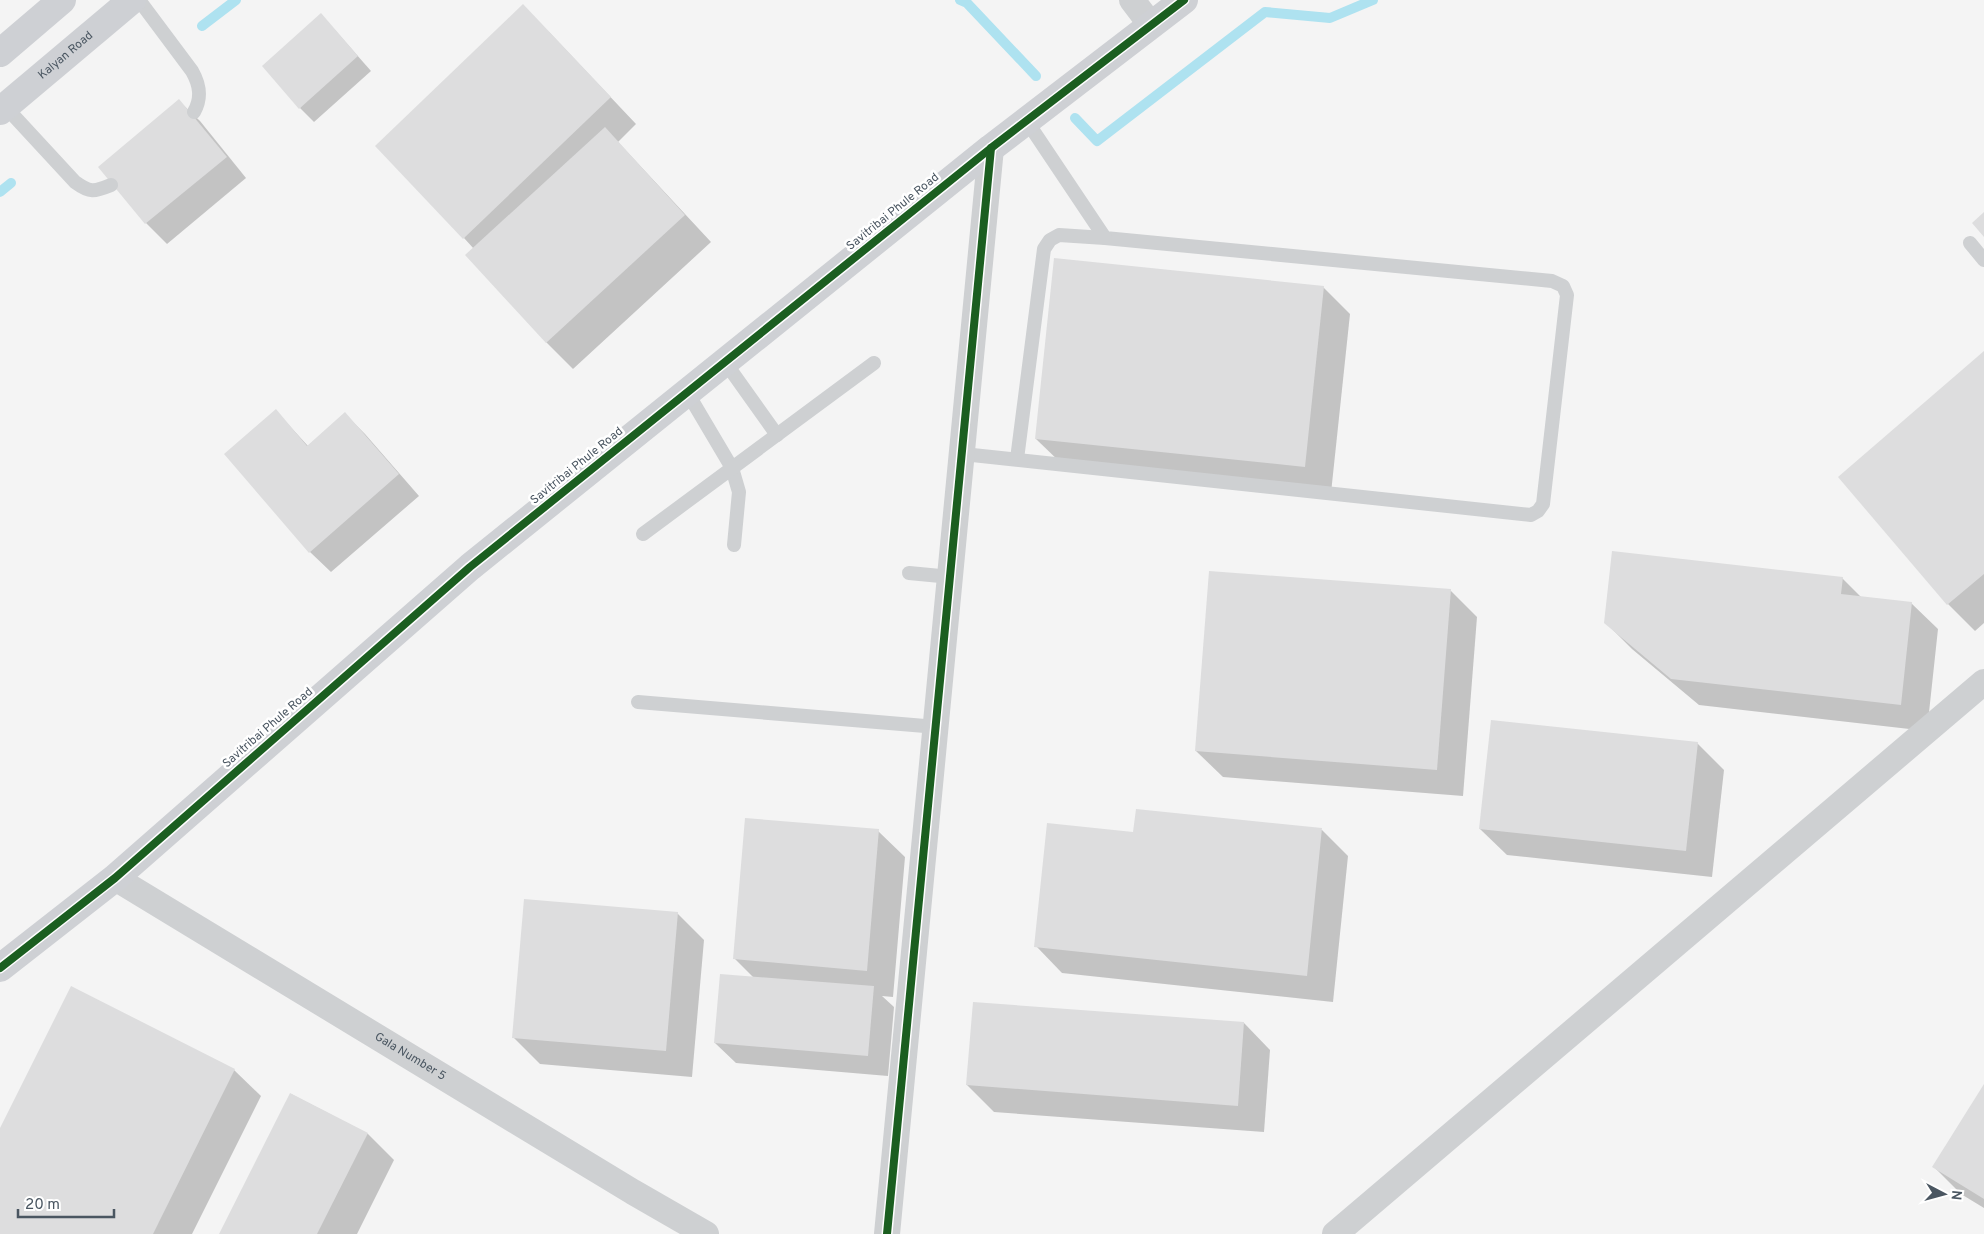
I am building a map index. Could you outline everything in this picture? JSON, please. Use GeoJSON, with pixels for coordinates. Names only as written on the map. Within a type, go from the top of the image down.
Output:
{"type":"FeatureCollection","features":[{"type":"Feature","properties":{"kind":"street"},"geometry":{"type":"LineString","coordinates":[[0,53],[62,0]]}},
{"type":"Feature","properties":{"kind":"street","name":"Kalyan Road"},"geometry":{"type":"LineString","coordinates":[[1,106],[132,0]]}},
{"type":"Feature","properties":{"kind":"street"},"geometry":{"type":"LineString","coordinates":[[1132,0],[1151,25]]}},
{"type":"Feature","properties":{"kind":"street","name":"Savitribai Phule Road"},"geometry":{"type":"LineString","coordinates":[[0,968],[114,878],[470,567],[1026,120],[1184,0]]}},
{"type":"Feature","properties":{"kind":"street"},"geometry":{"type":"LineString","coordinates":[[887,1234],[991,148]]}},
{"type":"Feature","properties":{"kind":"street"},"geometry":{"type":"LineString","coordinates":[[1336,1234],[1984,682]]}},
{"type":"Feature","properties":{"kind":"street","name":"Gala Number 5"},"geometry":{"type":"LineString","coordinates":[[114,878],[706,1234]]}},
{"type":"Feature","properties":{"kind":"lane"},"geometry":{"type":"LineString","coordinates":[[139,0],[198,81],[200,93],[198,105],[194,112]]}},
{"type":"Feature","properties":{"kind":"lane"},"geometry":{"type":"LineString","coordinates":[[1,106],[75,182],[90,191],[99,190],[111,185]]}},
{"type":"Feature","properties":{"kind":"lane"},"geometry":{"type":"LineString","coordinates":[[1026,120],[1105,238]]}},
{"type":"Feature","properties":{"kind":"lane"},"geometry":{"type":"LineString","coordinates":[[963,454],[1018,460],[1531,515],[1538,511],[1543,504],[1567,295],[1563,286],[1552,281],[1059,235],[1050,240],[1044,249],[1018,460]]}},
{"type":"Feature","properties":{"kind":"lane"},"geometry":{"type":"LineString","coordinates":[[1970,243],[1984,260]]}},
{"type":"Feature","properties":{"kind":"lane"},"geometry":{"type":"LineString","coordinates":[[725,362],[777,435]]}},
{"type":"Feature","properties":{"kind":"lane"},"geometry":{"type":"LineString","coordinates":[[643,534],[874,363]]}},
{"type":"Feature","properties":{"kind":"lane"},"geometry":{"type":"LineString","coordinates":[[688,392],[732,468],[739,492],[734,544]]}},
{"type":"Feature","properties":{"kind":"lane"},"geometry":{"type":"LineString","coordinates":[[909,573],[951,577]]}},
{"type":"Feature","properties":{"kind":"lane"},"geometry":{"type":"LineString","coordinates":[[638,702],[937,727]]}},
{"type":"Feature","properties":{"kind":"building"},"geometry":{"type":"Polygon","coordinates":[[[523,4],[611,97],[463,239],[375,146],[523,4]]]}},
{"type":"Feature","properties":{"kind":"building"},"geometry":{"type":"Polygon","coordinates":[[[321,13],[358,56],[299,109],[262,66],[321,13]]]}},
{"type":"Feature","properties":{"kind":"building"},"geometry":{"type":"Polygon","coordinates":[[[179,99],[227,157],[145,224],[98,167],[179,99]]]}},
{"type":"Feature","properties":{"kind":"building"},"geometry":{"type":"Polygon","coordinates":[[[605,127],[685,215],[546,343],[465,255],[605,127]]]}},
{"type":"Feature","properties":{"kind":"building"},"geometry":{"type":"Polygon","coordinates":[[[1984,212],[1984,237],[1972,223],[1984,212]]]}},
{"type":"Feature","properties":{"kind":"building"},"geometry":{"type":"Polygon","coordinates":[[[1054,258],[1324,286],[1305,467],[1035,439],[1054,258]]]}},
{"type":"Feature","properties":{"kind":"building"},"geometry":{"type":"Polygon","coordinates":[[[1984,351],[1984,574],[1947,605],[1838,477],[1984,351]]]}},
{"type":"Feature","properties":{"kind":"building"},"geometry":{"type":"Polygon","coordinates":[[[276,409],[307,446],[345,412],[399,474],[309,553],[224,454],[276,409]]]}},
{"type":"Feature","properties":{"kind":"building"},"geometry":{"type":"Polygon","coordinates":[[[1612,551],[1843,577],[1841,594],[1912,602],[1901,705],[1671,679],[1604,623],[1612,551]]]}},
{"type":"Feature","properties":{"kind":"building"},"geometry":{"type":"Polygon","coordinates":[[[1209,571],[1451,589],[1437,770],[1195,751],[1209,571]]]}},
{"type":"Feature","properties":{"kind":"building"},"geometry":{"type":"Polygon","coordinates":[[[1491,720],[1698,742],[1686,851],[1479,829],[1491,720]]]}},
{"type":"Feature","properties":{"kind":"building"},"geometry":{"type":"Polygon","coordinates":[[[1136,809],[1322,828],[1307,976],[1034,947],[1047,823],[1133,832],[1136,809]]]}},
{"type":"Feature","properties":{"kind":"building"},"geometry":{"type":"Polygon","coordinates":[[[745,818],[879,829],[867,971],[733,959],[745,818]]]}},
{"type":"Feature","properties":{"kind":"building"},"geometry":{"type":"Polygon","coordinates":[[[524,899],[678,912],[666,1051],[512,1038],[524,899]]]}},
{"type":"Feature","properties":{"kind":"building"},"geometry":{"type":"Polygon","coordinates":[[[720,974],[874,986],[868,1056],[714,1043],[720,974]]]}},
{"type":"Feature","properties":{"kind":"building"},"geometry":{"type":"Polygon","coordinates":[[[71,986],[235,1069],[153,1234],[0,1234],[0,1128],[71,986]]]}},
{"type":"Feature","properties":{"kind":"building"},"geometry":{"type":"Polygon","coordinates":[[[973,1002],[1244,1022],[1238,1106],[966,1085],[973,1002]]]}},
{"type":"Feature","properties":{"kind":"building"},"geometry":{"type":"Polygon","coordinates":[[[1984,1084],[1984,1199],[1932,1167],[1984,1084]]]}},
{"type":"Feature","properties":{"kind":"building"},"geometry":{"type":"Polygon","coordinates":[[[290,1093],[368,1133],[317,1234],[219,1234],[290,1093]]]}},
{"type":"Feature","properties":{"kind":"waterway"},"geometry":{"type":"LineString","coordinates":[[202,26],[236,0]]}},
{"type":"Feature","properties":{"kind":"waterway"},"geometry":{"type":"LineString","coordinates":[[960,0],[967,3],[1036,76]]}},
{"type":"Feature","properties":{"kind":"waterway"},"geometry":{"type":"LineString","coordinates":[[1075,118],[1097,141],[1265,12],[1330,18],[1373,0]]}},
{"type":"Feature","properties":{"kind":"waterway"},"geometry":{"type":"LineString","coordinates":[[0,192],[11,183]]}},
{"type":"Feature","properties":{"kind":"cycle path"},"geometry":{"type":"LineString","coordinates":[[0,968],[115,878],[470,567],[991,148],[1184,0]]}},
{"type":"Feature","properties":{"kind":"cycle path"},"geometry":{"type":"LineString","coordinates":[[887,1234],[991,148]]}}]}
